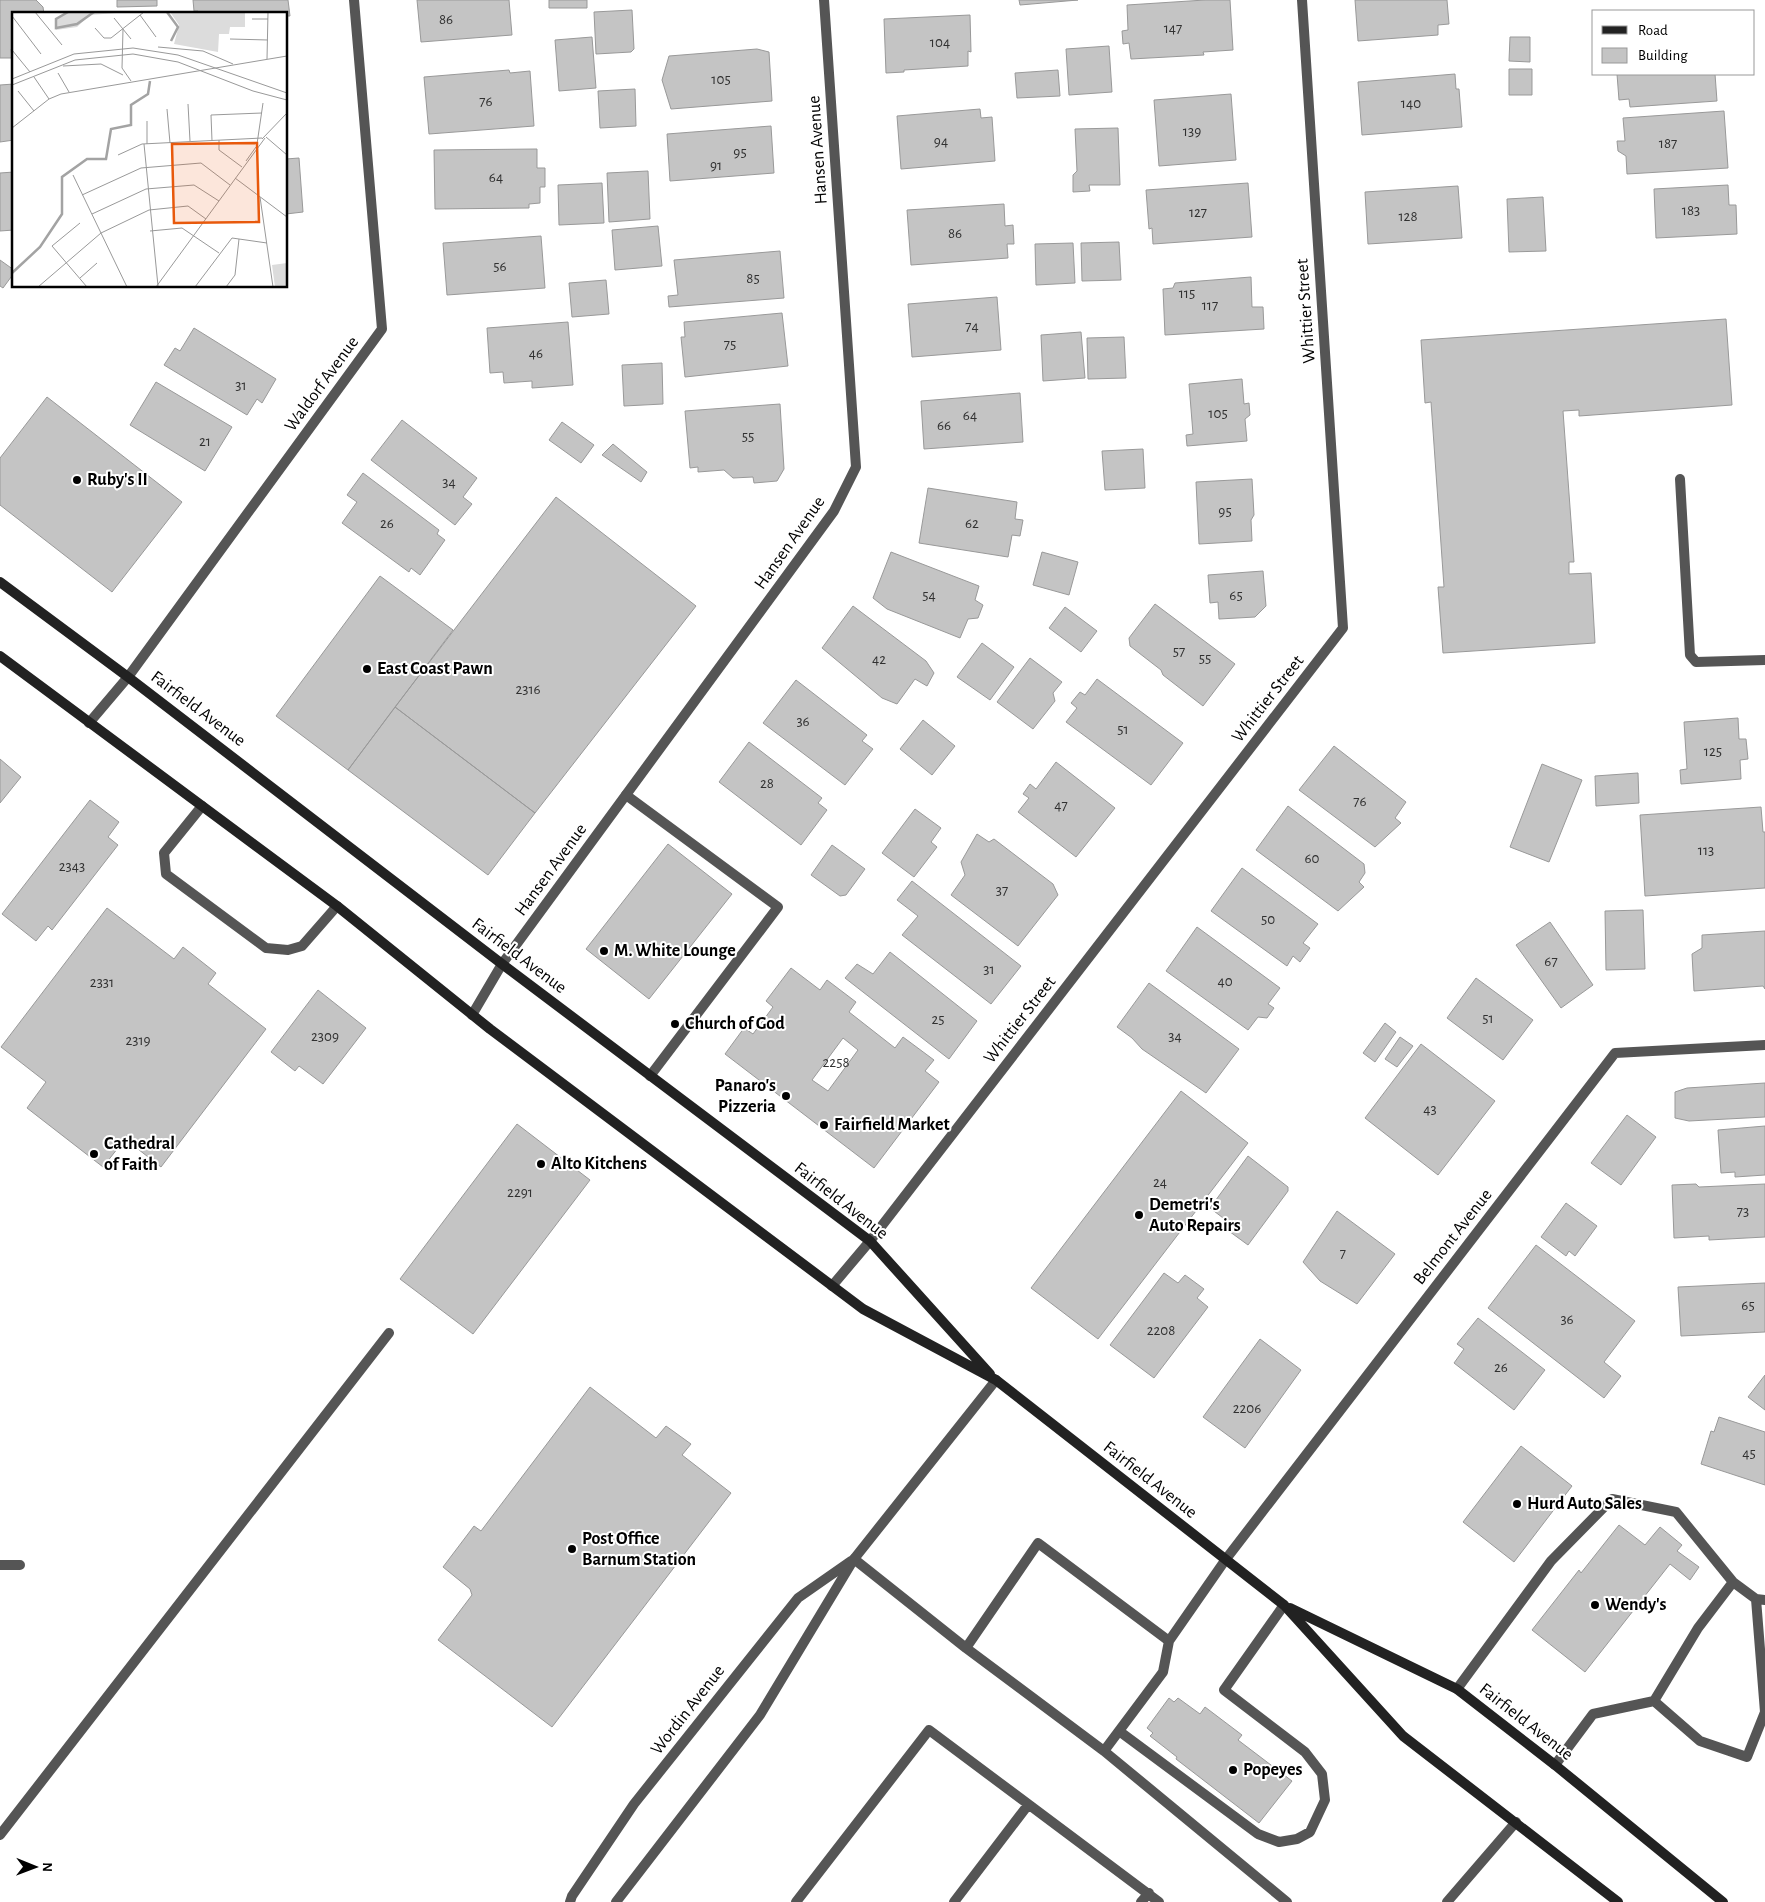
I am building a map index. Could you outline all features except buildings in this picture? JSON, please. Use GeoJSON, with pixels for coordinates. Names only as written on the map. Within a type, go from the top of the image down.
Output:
{"type":"FeatureCollection","features":[{"type":"Feature","properties":{"kind":"main road","name":"Fairfield Avenue"},"geometry":{"type":"LineString","coordinates":[[0,582],[128,677],[502,964],[870,1241],[996,1380]]}},
{"type":"Feature","properties":{"kind":"main road","name":"Fairfield Avenue"},"geometry":{"type":"LineString","coordinates":[[0,656],[337,906],[472,1015],[863,1309],[996,1380],[1284,1605],[1403,1736],[1618,1902]]}},
{"type":"Feature","properties":{"kind":"main road","name":"Fairfield Avenue"},"geometry":{"type":"LineString","coordinates":[[1284,1605],[1457,1689],[1555,1765],[1723,1902]]}},
{"type":"Feature","properties":{"kind":"street","name":"Waldorf Avenue"},"geometry":{"type":"LineString","coordinates":[[90,723],[128,677],[382,329],[354,0]]}},
{"type":"Feature","properties":{"kind":"street","name":"Hansen Avenue"},"geometry":{"type":"LineString","coordinates":[[472,1015],[502,964],[834,511],[856,467],[824,0]]}},
{"type":"Feature","properties":{"kind":"street","name":"Whittier Street"},"geometry":{"type":"LineString","coordinates":[[832,1286],[870,1241],[1342,628],[1302,0]]}},
{"type":"Feature","properties":{"kind":"street"},"geometry":{"type":"LineString","coordinates":[[1680,479],[1690,655],[1696,662],[1765,660]]}},
{"type":"Feature","properties":{"kind":"street"},"geometry":{"type":"LineString","coordinates":[[626,795],[778,907],[650,1076]]}},
{"type":"Feature","properties":{"kind":"street"},"geometry":{"type":"LineString","coordinates":[[202,806],[164,853],[166,874],[266,948],[288,950],[302,946],[337,906]]}},
{"type":"Feature","properties":{"kind":"street","name":"Belmont Avenue"},"geometry":{"type":"LineString","coordinates":[[1169,1641],[1226,1559],[1614,1054],[1765,1046]]}},
{"type":"Feature","properties":{"kind":"street"},"geometry":{"type":"LineString","coordinates":[[0,1835],[389,1333]]}},
{"type":"Feature","properties":{"kind":"street","name":"Wordin Avenue"},"geometry":{"type":"LineString","coordinates":[[616,1902],[760,1715],[854,1559],[996,1380]]}},
{"type":"Feature","properties":{"kind":"street"},"geometry":{"type":"LineString","coordinates":[[1457,1689],[1551,1561],[1612,1499],[1676,1512],[1733,1582],[1760,1600],[1765,1712],[1747,1757],[1700,1741],[1654,1701]]}},
{"type":"Feature","properties":{"kind":"street"},"geometry":{"type":"LineString","coordinates":[[966,1648],[1038,1543],[1169,1641],[1163,1672],[1104,1751]]}},
{"type":"Feature","properties":{"kind":"street"},"geometry":{"type":"LineString","coordinates":[[854,1559],[966,1648],[1104,1751],[1287,1902]]}},
{"type":"Feature","properties":{"kind":"street","name":"Wordin Avenue"},"geometry":{"type":"LineString","coordinates":[[570,1902],[572,1896],[634,1804],[798,1598],[854,1559]]}},
{"type":"Feature","properties":{"kind":"street"},"geometry":{"type":"LineString","coordinates":[[0,1565],[20,1565]]}},
{"type":"Feature","properties":{"kind":"street"},"geometry":{"type":"LineString","coordinates":[[1555,1765],[1593,1714],[1654,1701],[1698,1628],[1733,1582]]}},
{"type":"Feature","properties":{"kind":"street"},"geometry":{"type":"LineString","coordinates":[[1119,1731],[1258,1834],[1279,1842],[1297,1839],[1310,1832],[1326,1800],[1322,1774],[1305,1752],[1224,1690],[1284,1605]]}},
{"type":"Feature","properties":{"kind":"street"},"geometry":{"type":"LineString","coordinates":[[796,1902],[929,1730],[1159,1902]]}},
{"type":"Feature","properties":{"kind":"street"},"geometry":{"type":"LineString","coordinates":[[954,1902],[1028,1805]]}},
{"type":"Feature","properties":{"kind":"street"},"geometry":{"type":"LineString","coordinates":[[1448,1902],[1516,1822]]}},
{"type":"Feature","properties":{"kind":"street"},"geometry":{"type":"LineString","coordinates":[[1141,1902],[1148,1893]]}},
{"type":"Feature","properties":{"kind":"place","name":"Ruby's II"},"geometry":{"type":"Point","coordinates":[77,480]}},
{"type":"Feature","properties":{"kind":"place","name":"East Coast Pawn"},"geometry":{"type":"Point","coordinates":[367,669]}},
{"type":"Feature","properties":{"kind":"place","name":"M. White Lounge"},"geometry":{"type":"Point","coordinates":[604,951]}},
{"type":"Feature","properties":{"kind":"place","name":"Church of God"},"geometry":{"type":"Point","coordinates":[675,1024]}},
{"type":"Feature","properties":{"kind":"place","name":"Panaro's Pizzeria"},"geometry":{"type":"Point","coordinates":[786,1096]}},
{"type":"Feature","properties":{"kind":"place","name":"Fairfield Market"},"geometry":{"type":"Point","coordinates":[824,1125]}},
{"type":"Feature","properties":{"kind":"place","name":"Cathedral of Faith"},"geometry":{"type":"Point","coordinates":[94,1154]}},
{"type":"Feature","properties":{"kind":"place","name":"Alto Kitchens"},"geometry":{"type":"Point","coordinates":[541,1164]}},
{"type":"Feature","properties":{"kind":"place","name":"Demetri's Auto Repairs"},"geometry":{"type":"Point","coordinates":[1139,1215]}},
{"type":"Feature","properties":{"kind":"place","name":"Hurd Auto Sales"},"geometry":{"type":"Point","coordinates":[1517,1504]}},
{"type":"Feature","properties":{"kind":"place","name":"Post Office Barnum Station"},"geometry":{"type":"Point","coordinates":[572,1549]}},
{"type":"Feature","properties":{"kind":"place","name":"Wendy's"},"geometry":{"type":"Point","coordinates":[1595,1605]}},
{"type":"Feature","properties":{"kind":"place","name":"Popeyes"},"geometry":{"type":"Point","coordinates":[1233,1770]}}]}
